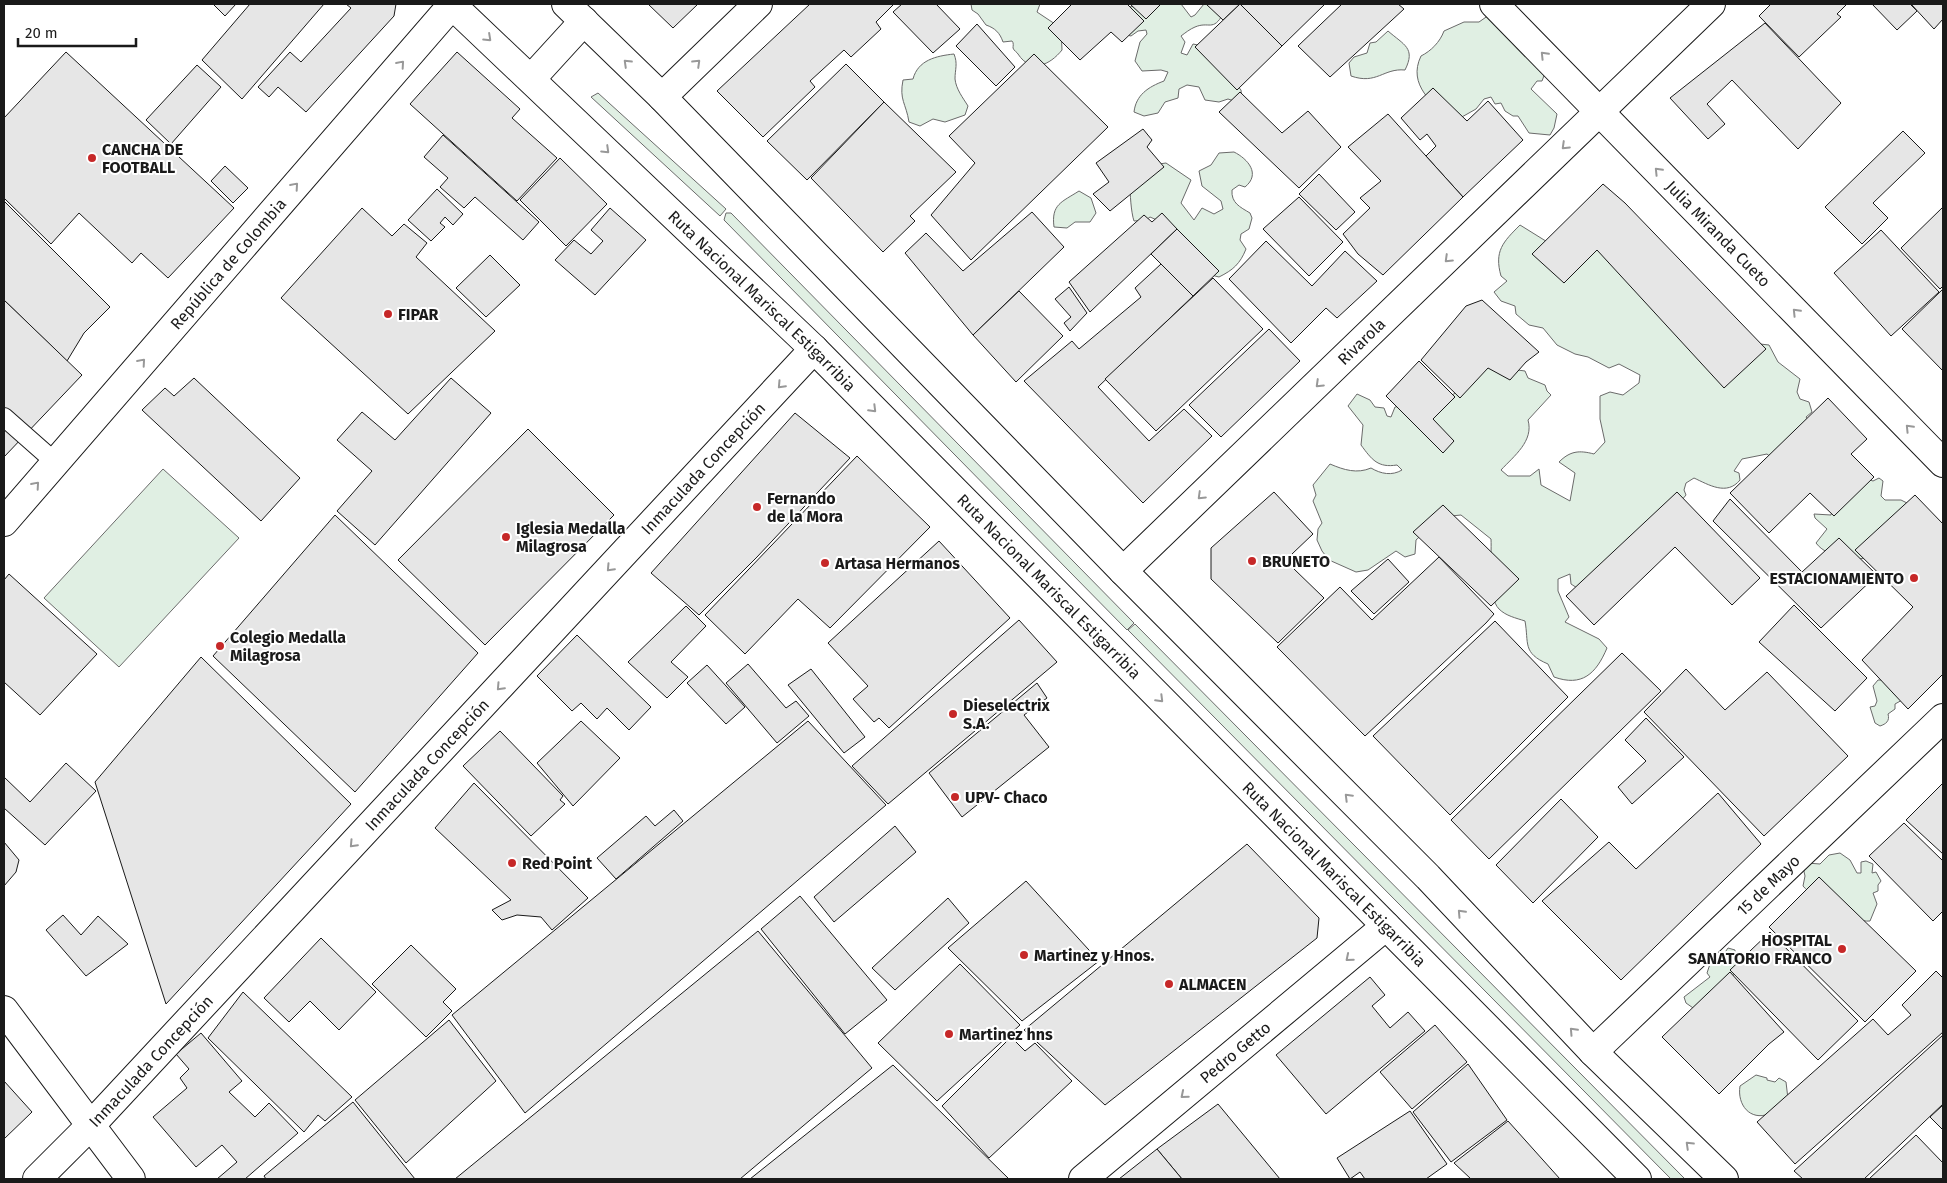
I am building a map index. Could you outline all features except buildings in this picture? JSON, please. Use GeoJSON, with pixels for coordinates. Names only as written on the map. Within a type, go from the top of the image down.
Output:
{"type":"FeatureCollection","features":[{"type":"Feature","properties":{"kind":"main road","name":"Ruta Nacional Mariscal Estigarribia"},"geometry":{"type":"LineString","coordinates":[[452,4],[814,349],[1637,1179]]}},
{"type":"Feature","properties":{"kind":"main road","name":"República de Colombia"},"geometry":{"type":"LineString","coordinates":[[4,522],[452,4]]}},
{"type":"Feature","properties":{"kind":"main road"},"geometry":{"type":"LineString","coordinates":[[662,97],[758,4]]}},
{"type":"Feature","properties":{"kind":"main road","name":"Julia Miranda Cueto"},"geometry":{"type":"LineString","coordinates":[[1494,4],[1943,463]]}},
{"type":"Feature","properties":{"kind":"main road","name":"Rivarola"},"geometry":{"type":"LineString","coordinates":[[1123,571],[1711,4]]}},
{"type":"Feature","properties":{"kind":"main road"},"geometry":{"type":"LineString","coordinates":[[531,80],[575,13],[662,97],[1123,571],[1428,877],[1593,1052],[1724,1179]]}},
{"type":"Feature","properties":{"kind":"main road","name":"Inmaculada Concepción"},"geometry":{"type":"LineString","coordinates":[[38,1179],[91,1125],[814,349]]}},
{"type":"Feature","properties":{"kind":"main road","name":"15 de Mayo"},"geometry":{"type":"LineString","coordinates":[[1593,1052],[1943,718]]}},
{"type":"Feature","properties":{"kind":"main road","name":"Pedro Getto"},"geometry":{"type":"LineString","coordinates":[[1083,1179],[1386,926]]}},
{"type":"Feature","properties":{"kind":"main road"},"geometry":{"type":"LineString","coordinates":[[4,1010],[131,1179]]}},
{"type":"Feature","properties":{"kind":"lane"},"geometry":{"type":"LineString","coordinates":[[4,417],[55,462]]}},
{"type":"Feature","properties":{"kind":"green space"},"geometry":{"type":"Polygon","coordinates":[[[971,4],[1040,4],[1037,12],[1061,28],[1062,50],[1046,63],[1040,65],[1029,64],[1014,50],[1012,41],[1003,42],[997,31],[986,25],[978,14],[972,10],[971,4]]]}},
{"type":"Feature","properties":{"kind":"green space"},"geometry":{"type":"Polygon","coordinates":[[[1151,4],[1181,4],[1191,17],[1204,4],[1213,6],[1223,14],[1216,23],[1200,25],[1181,36],[1185,42],[1181,53],[1187,55],[1193,44],[1203,46],[1241,90],[1242,100],[1237,102],[1228,99],[1219,102],[1205,100],[1199,87],[1187,85],[1179,89],[1178,98],[1165,102],[1158,113],[1144,116],[1134,112],[1140,96],[1148,89],[1164,81],[1168,72],[1161,70],[1142,71],[1135,61],[1140,42],[1147,34],[1146,30],[1138,31],[1131,36],[1123,34],[1124,7],[1150,6],[1151,4]]]}},
{"type":"Feature","properties":{"kind":"green space"},"geometry":{"type":"Polygon","coordinates":[[[1489,15],[1545,73],[1542,81],[1537,81],[1531,89],[1557,114],[1554,128],[1550,135],[1529,133],[1518,116],[1513,116],[1505,111],[1501,103],[1495,104],[1491,97],[1484,99],[1476,109],[1453,122],[1424,93],[1417,76],[1421,56],[1435,46],[1444,31],[1464,22],[1479,22],[1489,15]]]}},
{"type":"Feature","properties":{"kind":"green space"},"geometry":{"type":"Polygon","coordinates":[[[1388,31],[1409,52],[1405,70],[1391,71],[1367,79],[1351,76],[1349,63],[1354,57],[1367,53],[1370,43],[1376,42],[1388,31]]]}},
{"type":"Feature","properties":{"kind":"green space"},"geometry":{"type":"Polygon","coordinates":[[[954,54],[956,83],[968,106],[965,115],[945,122],[933,119],[920,126],[909,122],[902,97],[903,80],[913,79],[923,63],[934,58],[954,54]]]}},
{"type":"Feature","properties":{"kind":"green space"},"geometry":{"type":"Polygon","coordinates":[[[598,93],[726,209],[720,216],[591,97],[598,93]]]}},
{"type":"Feature","properties":{"kind":"green space"},"geometry":{"type":"Polygon","coordinates":[[[1234,152],[1251,167],[1252,177],[1245,187],[1239,185],[1232,190],[1233,198],[1237,204],[1250,213],[1252,218],[1249,229],[1241,234],[1240,240],[1246,249],[1239,263],[1219,277],[1211,275],[1173,227],[1150,217],[1146,220],[1134,221],[1131,208],[1130,184],[1152,165],[1166,163],[1191,180],[1181,203],[1194,220],[1202,208],[1214,214],[1223,209],[1221,201],[1202,186],[1199,171],[1211,165],[1219,153],[1234,152]]]}},
{"type":"Feature","properties":{"kind":"green space"},"geometry":{"type":"Polygon","coordinates":[[[1079,191],[1091,198],[1096,213],[1090,222],[1075,222],[1067,228],[1054,227],[1056,208],[1079,191]]]}},
{"type":"Feature","properties":{"kind":"green space"},"geometry":{"type":"Polygon","coordinates":[[[726,213],[731,213],[1134,623],[1127,630],[724,220],[726,213]]]}},
{"type":"Feature","properties":{"kind":"green space"},"geometry":{"type":"Polygon","coordinates":[[[1520,225],[1557,248],[1597,239],[1751,343],[1769,345],[1778,362],[1800,379],[1797,392],[1800,399],[1809,402],[1812,412],[1806,417],[1812,425],[1777,462],[1767,454],[1742,459],[1734,471],[1739,473],[1740,480],[1735,485],[1729,487],[1718,488],[1694,478],[1686,483],[1684,490],[1686,495],[1681,501],[1588,595],[1571,584],[1570,574],[1558,579],[1558,591],[1569,617],[1565,622],[1599,639],[1607,648],[1593,671],[1587,676],[1573,680],[1554,677],[1548,664],[1534,656],[1530,651],[1525,621],[1508,615],[1499,609],[1495,603],[1491,586],[1491,539],[1461,515],[1441,517],[1416,540],[1415,554],[1405,557],[1396,551],[1368,570],[1356,572],[1329,560],[1317,540],[1318,529],[1322,523],[1313,501],[1316,495],[1313,485],[1330,464],[1356,471],[1371,468],[1390,474],[1402,470],[1397,465],[1390,466],[1376,462],[1361,445],[1363,425],[1348,406],[1357,394],[1370,400],[1375,407],[1384,408],[1387,416],[1391,417],[1395,407],[1450,397],[1488,366],[1525,371],[1528,378],[1545,385],[1551,395],[1528,420],[1528,435],[1522,448],[1501,470],[1508,476],[1530,476],[1539,469],[1541,485],[1570,501],[1575,473],[1559,462],[1575,452],[1594,454],[1605,442],[1600,419],[1600,396],[1610,392],[1623,395],[1639,383],[1640,375],[1619,364],[1609,368],[1588,357],[1575,354],[1557,345],[1543,328],[1529,325],[1516,314],[1515,306],[1501,301],[1494,292],[1507,281],[1501,276],[1499,253],[1505,242],[1520,225]]]}},
{"type":"Feature","properties":{"kind":"green space"},"geometry":{"type":"Polygon","coordinates":[[[163,469],[239,538],[119,667],[44,598],[163,469]]]}},
{"type":"Feature","properties":{"kind":"green space"},"geometry":{"type":"Polygon","coordinates":[[[1879,478],[1883,481],[1881,496],[1885,500],[1901,500],[1911,505],[1871,559],[1842,557],[1821,548],[1816,543],[1827,529],[1815,518],[1814,514],[1831,515],[1833,507],[1867,479],[1873,481],[1879,478]]]}},
{"type":"Feature","properties":{"kind":"green space"},"geometry":{"type":"Polygon","coordinates":[[[1135,624],[1685,1179],[1671,1179],[1128,630],[1135,624]]]}},
{"type":"Feature","properties":{"kind":"green space"},"geometry":{"type":"Polygon","coordinates":[[[1878,680],[1884,680],[1904,699],[1895,704],[1895,709],[1888,714],[1887,722],[1880,726],[1875,723],[1870,707],[1875,706],[1877,701],[1873,686],[1878,680]]]}},
{"type":"Feature","properties":{"kind":"green space"},"geometry":{"type":"Polygon","coordinates":[[[1840,853],[1850,860],[1857,873],[1861,873],[1861,862],[1866,861],[1873,864],[1872,873],[1876,872],[1881,881],[1878,885],[1878,891],[1873,893],[1877,904],[1870,921],[1854,918],[1834,909],[1803,886],[1805,876],[1803,867],[1807,863],[1820,864],[1829,855],[1840,853]]]}},
{"type":"Feature","properties":{"kind":"green space"},"geometry":{"type":"Polygon","coordinates":[[[1728,948],[1735,950],[1735,954],[1742,957],[1745,961],[1732,977],[1696,1010],[1686,1003],[1684,997],[1710,977],[1707,973],[1712,958],[1721,958],[1728,948]]]}},
{"type":"Feature","properties":{"kind":"green space"},"geometry":{"type":"Polygon","coordinates":[[[1756,1075],[1775,1082],[1779,1078],[1786,1082],[1788,1099],[1769,1114],[1762,1116],[1746,1110],[1740,1093],[1740,1086],[1756,1075]]]}},
{"type":"Feature","properties":{"kind":"place","name":"CANCHA DE FOOTBALL"},"geometry":{"type":"Point","coordinates":[92,158]}},
{"type":"Feature","properties":{"kind":"place","name":"FIPAR"},"geometry":{"type":"Point","coordinates":[388,314]}},
{"type":"Feature","properties":{"kind":"place","name":"Fernando de la Mora"},"geometry":{"type":"Point","coordinates":[757,507]}},
{"type":"Feature","properties":{"kind":"place","name":"Iglesia Medalla Milagrosa"},"geometry":{"type":"Point","coordinates":[506,537]}},
{"type":"Feature","properties":{"kind":"place","name":"BRUNETO"},"geometry":{"type":"Point","coordinates":[1252,561]}},
{"type":"Feature","properties":{"kind":"place","name":"Artasa Hermanos"},"geometry":{"type":"Point","coordinates":[825,563]}},
{"type":"Feature","properties":{"kind":"place","name":"ESTACIONAMIENTO"},"geometry":{"type":"Point","coordinates":[1914,578]}},
{"type":"Feature","properties":{"kind":"place","name":"Colegio Medalla Milagrosa"},"geometry":{"type":"Point","coordinates":[220,646]}},
{"type":"Feature","properties":{"kind":"place","name":"Dieselectrix S.A."},"geometry":{"type":"Point","coordinates":[953,714]}},
{"type":"Feature","properties":{"kind":"place","name":"UPV- Chaco"},"geometry":{"type":"Point","coordinates":[955,797]}},
{"type":"Feature","properties":{"kind":"place","name":"Red Point"},"geometry":{"type":"Point","coordinates":[512,863]}},
{"type":"Feature","properties":{"kind":"place","name":"HOSPITAL SANATORIO FRANCO"},"geometry":{"type":"Point","coordinates":[1842,949]}},
{"type":"Feature","properties":{"kind":"place","name":"Martinez y Hnos."},"geometry":{"type":"Point","coordinates":[1024,955]}},
{"type":"Feature","properties":{"kind":"place","name":"ALMACEN"},"geometry":{"type":"Point","coordinates":[1169,984]}},
{"type":"Feature","properties":{"kind":"place","name":"Martinez hns"},"geometry":{"type":"Point","coordinates":[949,1034]}}]}
